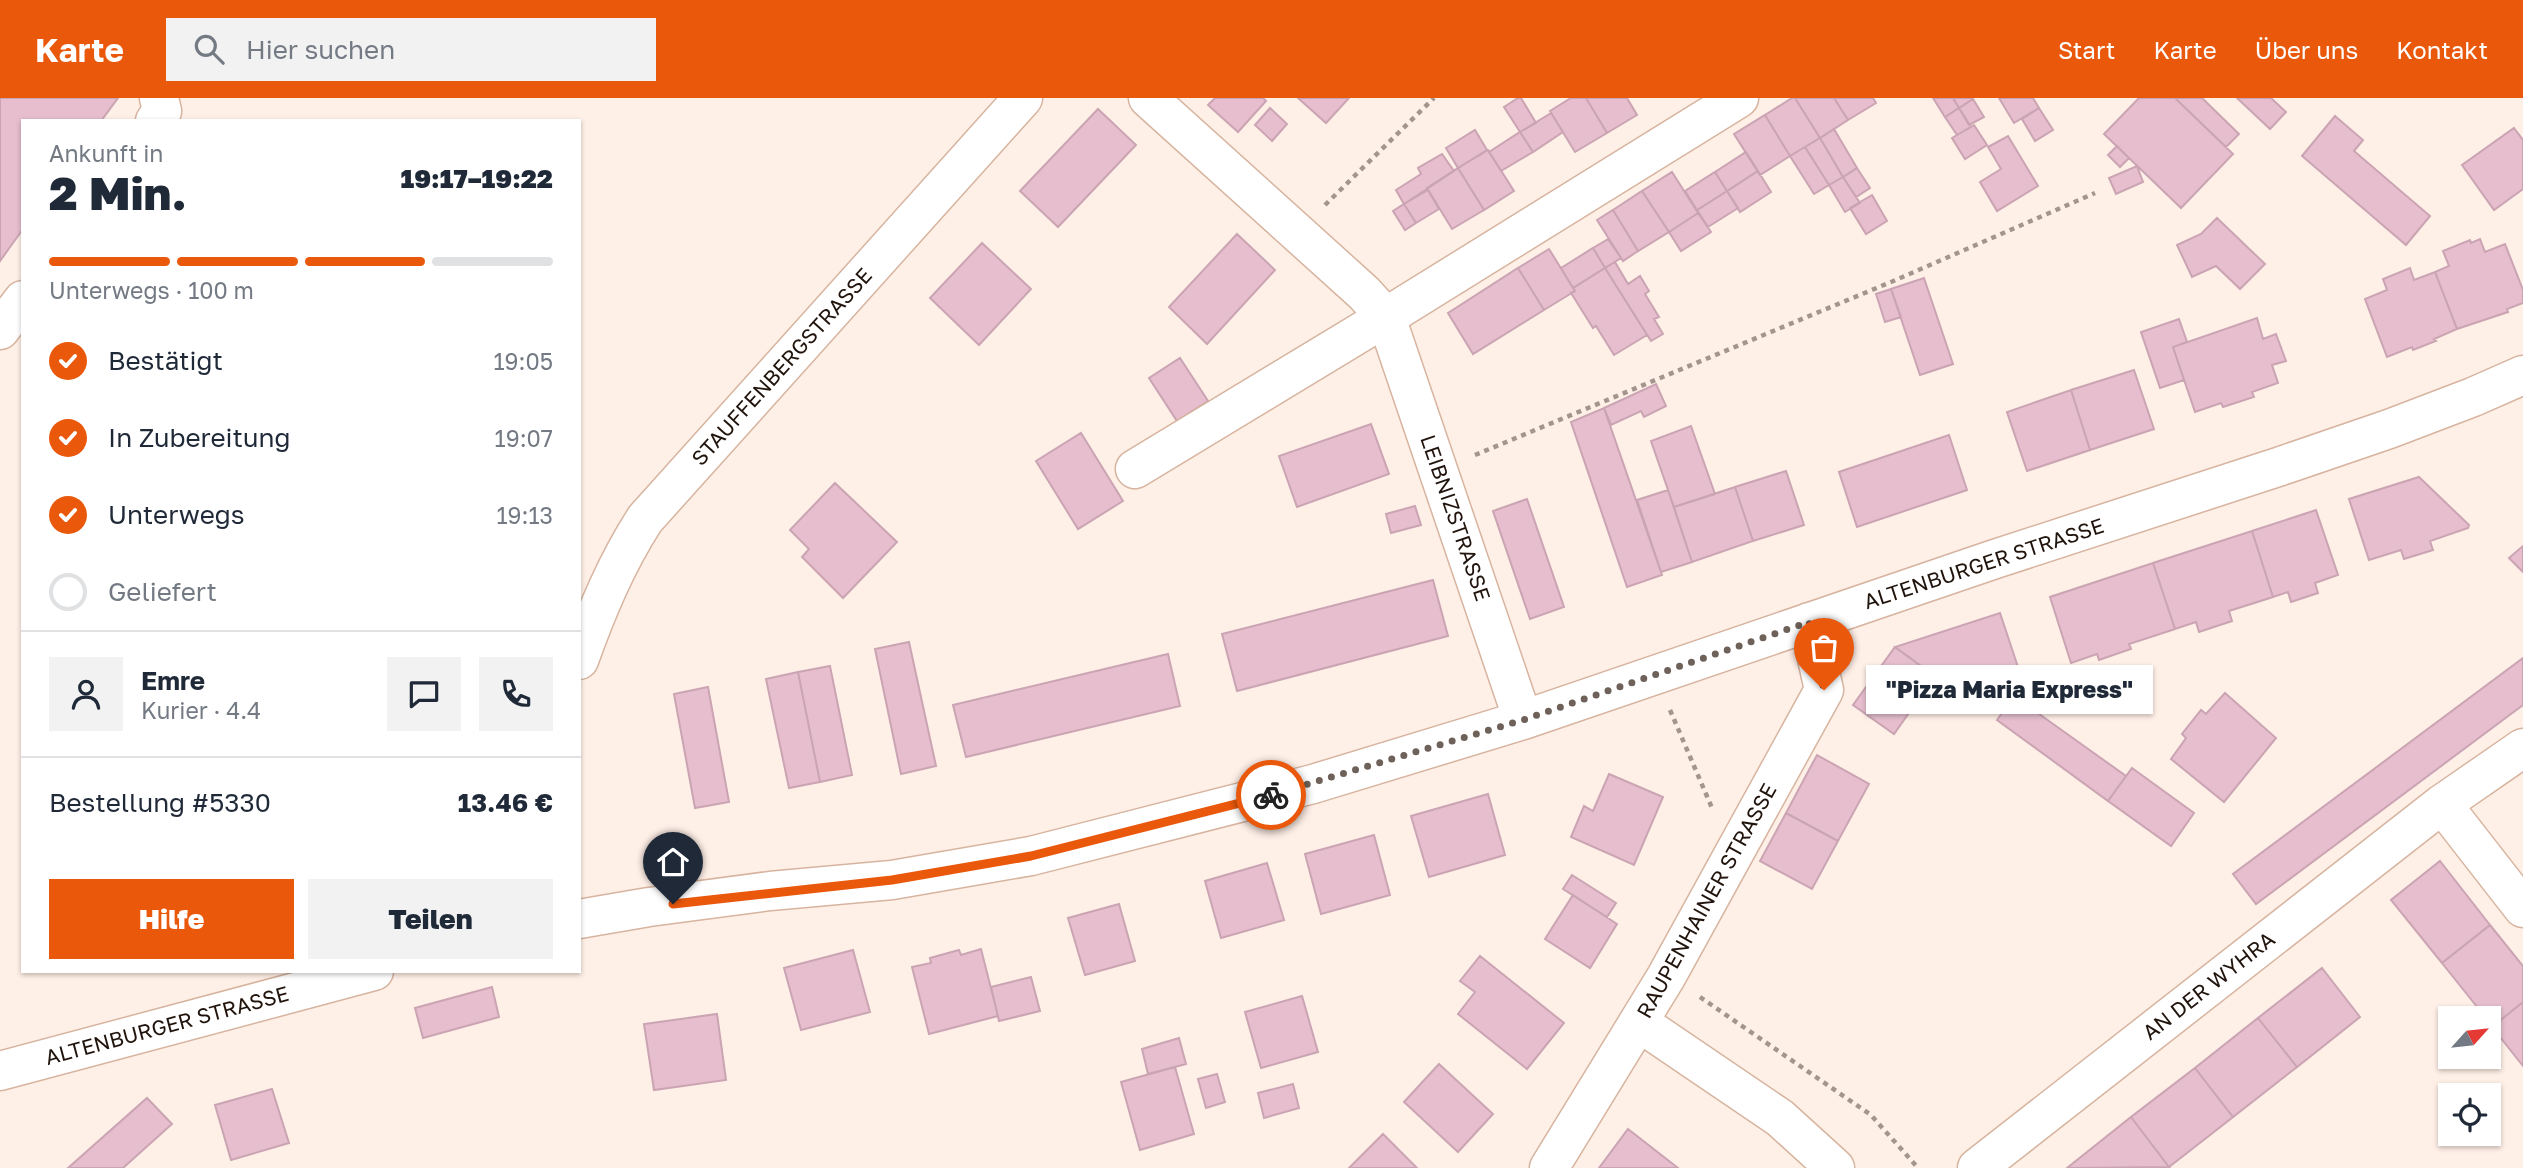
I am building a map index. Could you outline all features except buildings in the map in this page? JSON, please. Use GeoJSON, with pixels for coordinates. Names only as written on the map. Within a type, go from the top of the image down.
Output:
{"type":"FeatureCollection","features":[{"type":"Feature","properties":{"kind":"street"},"geometry":{"type":"LineString","coordinates":[[156,119],[162,111],[159,98]]}},
{"type":"Feature","properties":{"kind":"street","name":"STAUFFENBERGSTRASSE"},"geometry":{"type":"LineString","coordinates":[[581,655],[602,598],[626,548],[645,519],[1023,98]]}},
{"type":"Feature","properties":{"kind":"street","name":"LEIBNIZSTRASSE"},"geometry":{"type":"LineString","coordinates":[[1147,98],[1364,293],[1386,317],[1523,720]]}},
{"type":"Feature","properties":{"kind":"street"},"geometry":{"type":"LineString","coordinates":[[1135,469],[1739,98]]}},
{"type":"Feature","properties":{"kind":"street"},"geometry":{"type":"LineString","coordinates":[[0,331],[21,303]]}},
{"type":"Feature","properties":{"kind":"street","name":"ALTENBURGER STRASSE"},"geometry":{"type":"LineString","coordinates":[[581,919],[676,903],[892,880],[1031,856],[1313,784],[1523,720],[1809,622],[2377,434],[2523,375]]}},
{"type":"Feature","properties":{"kind":"street","name":"RAUPENHAINER STRASSE"},"geometry":{"type":"LineString","coordinates":[[1549,1168],[1640,1023],[1824,690],[1809,622]]}},
{"type":"Feature","properties":{"kind":"street","name":"AN DER WYHRA"},"geometry":{"type":"LineString","coordinates":[[1977,1168],[2442,804],[2523,748]]}},
{"type":"Feature","properties":{"kind":"street"},"geometry":{"type":"LineString","coordinates":[[2442,804],[2523,908]]}},
{"type":"Feature","properties":{"kind":"street","name":"ALTENBURGER STRASSE"},"geometry":{"type":"LineString","coordinates":[[0,1071],[367,973]]}},
{"type":"Feature","properties":{"kind":"street"},"geometry":{"type":"LineString","coordinates":[[1640,1023],[1780,1118],[1835,1168]]}},
{"type":"Feature","properties":{"kind":"path"},"geometry":{"type":"LineString","coordinates":[[1297,233],[1434,98]]}},
{"type":"Feature","properties":{"kind":"path"},"geometry":{"type":"LineString","coordinates":[[1438,471],[1853,298],[2095,192]]}},
{"type":"Feature","properties":{"kind":"path"},"geometry":{"type":"LineString","coordinates":[[1654,674],[1733,855]]}},
{"type":"Feature","properties":{"kind":"path"},"geometry":{"type":"LineString","coordinates":[[1667,976],[1871,1115],[1918,1168]]}},
{"type":"Feature","properties":{"kind":"way so far"},"geometry":{"type":"LineString","coordinates":[[1271,795],[1523,720],[1809,622],[1824,690]]}},
{"type":"Feature","properties":{"kind":"place","name":"\"Pizza Maria Express\""},"geometry":{"type":"Point","coordinates":[1824,690]}},
{"type":"Feature","properties":{"kind":"route"},"geometry":{"type":"LineString","coordinates":[[673,904],[770,891],[892,880],[1031,856],[1271,795]]}}]}
